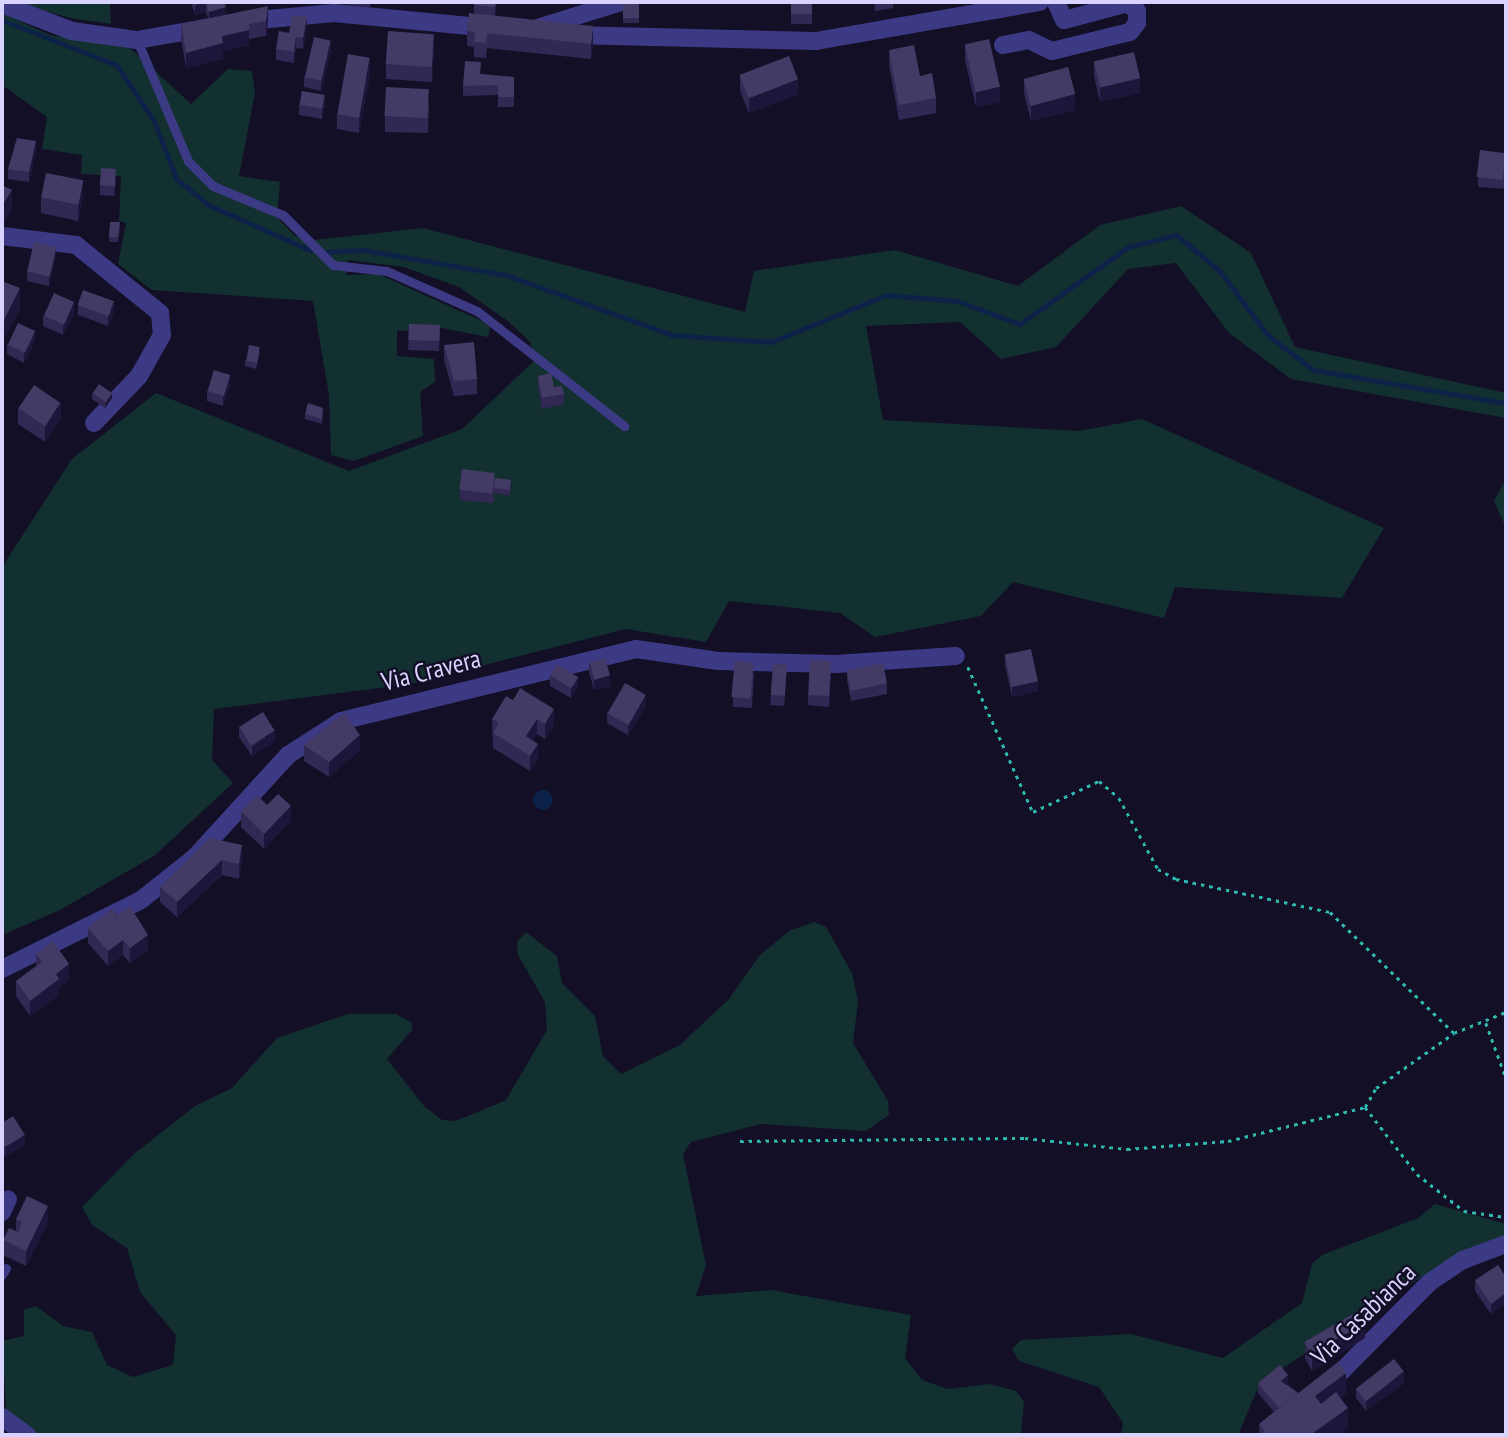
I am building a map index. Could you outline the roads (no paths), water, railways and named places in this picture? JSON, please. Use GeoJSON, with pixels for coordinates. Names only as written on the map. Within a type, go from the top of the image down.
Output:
{"type":"FeatureCollection","features":[{"type":"Feature","properties":{"kind":"street"},"geometry":{"type":"LineString","coordinates":[[528,32],[621,2]]}},
{"type":"Feature","properties":{"kind":"street"},"geometry":{"type":"LineString","coordinates":[[2,4],[72,31],[137,40],[269,17],[334,13],[639,41],[816,41],[1040,2]]}},
{"type":"Feature","properties":{"kind":"street"},"geometry":{"type":"LineString","coordinates":[[1003,45],[1028,40],[1052,51],[1130,32],[1137,23],[1137,11],[1128,3],[1064,20],[1056,2]]}},
{"type":"Feature","properties":{"kind":"street"},"geometry":{"type":"LineString","coordinates":[[2,236],[76,245],[160,313],[162,335],[139,376],[94,423]]}},
{"type":"Feature","properties":{"kind":"street","name":"Via Cravera"},"geometry":{"type":"LineString","coordinates":[[2,969],[141,900],[195,857],[288,755],[341,721],[636,649],[718,661],[836,664],[956,656]]}},
{"type":"Feature","properties":{"kind":"street","name":"Via Casabianca"},"geometry":{"type":"LineString","coordinates":[[1310,1401],[1430,1282],[1463,1260],[1506,1244]]}},
{"type":"Feature","properties":{"kind":"street"},"geometry":{"type":"LineString","coordinates":[[2,1417],[27,1435]]}},
{"type":"Feature","properties":{"kind":"lane"},"geometry":{"type":"LineString","coordinates":[[137,40],[188,161],[213,186],[283,215],[333,265],[387,271],[477,311],[561,383],[624,426]]}},
{"type":"Feature","properties":{"kind":"water"},"geometry":{"type":"Polygon","coordinates":[[[543,790],[550,793],[553,800],[550,807],[543,810],[536,807],[533,800],[536,793],[543,790]]]}},
{"type":"Feature","properties":{"kind":"waterway"},"geometry":{"type":"LineString","coordinates":[[2,20],[117,65],[154,120],[177,179],[209,205],[310,250]]}},
{"type":"Feature","properties":{"kind":"waterway"},"geometry":{"type":"LineString","coordinates":[[320,252],[364,250],[506,275],[673,335],[771,342],[886,295],[958,301],[1020,324],[1128,247],[1177,235],[1221,272],[1268,335],[1314,370],[1506,403]]}}]}
